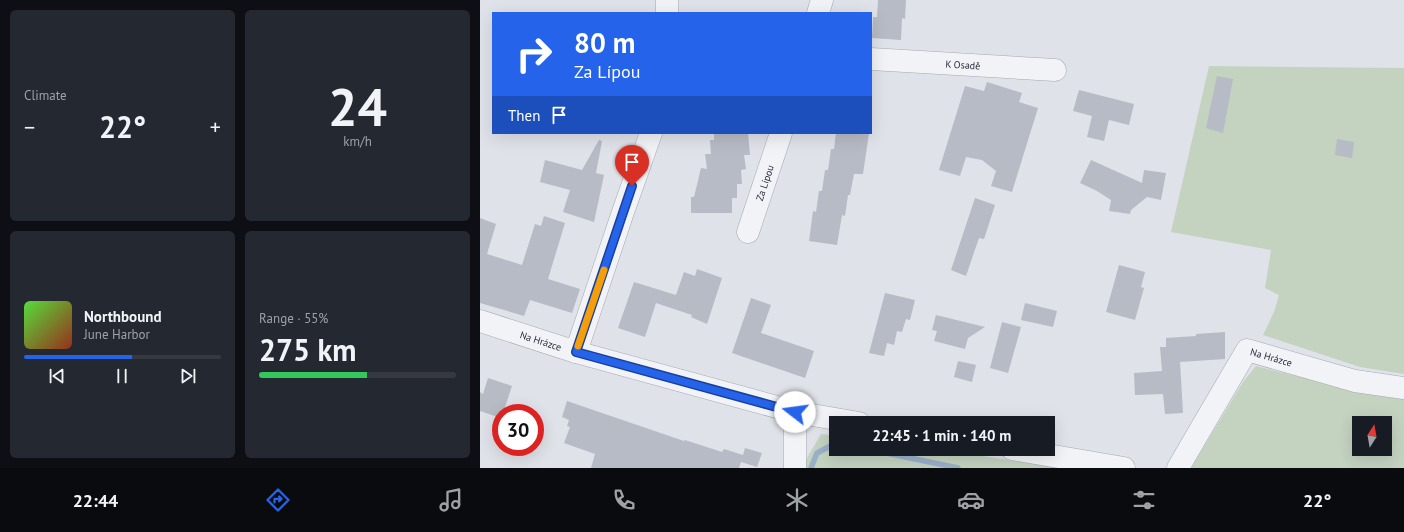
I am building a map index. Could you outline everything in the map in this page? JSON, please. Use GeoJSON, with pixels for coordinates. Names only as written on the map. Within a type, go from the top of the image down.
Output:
{"type":"FeatureCollection","features":[{"type":"Feature","properties":{"kind":"street"},"geometry":{"type":"LineString","coordinates":[[667,0],[667,12]]}},
{"type":"Feature","properties":{"kind":"street"},"geometry":{"type":"LineString","coordinates":[[818,12],[822,0]]}},
{"type":"Feature","properties":{"kind":"street","name":"K Osadě"},"geometry":{"type":"LineString","coordinates":[[872,59],[1055,70]]}},
{"type":"Feature","properties":{"kind":"street"},"geometry":{"type":"LineString","coordinates":[[576,352],[651,134]]}},
{"type":"Feature","properties":{"kind":"street","name":"Za Lípou"},"geometry":{"type":"LineString","coordinates":[[748,232],[781,134]]}},
{"type":"Feature","properties":{"kind":"street","name":"Na Hrázce"},"geometry":{"type":"LineString","coordinates":[[480,321],[576,352],[795,412],[829,418]]}},
{"type":"Feature","properties":{"kind":"street","name":"Na Hrázce"},"geometry":{"type":"LineString","coordinates":[[1178,468],[1247,350],[1355,381],[1404,388]]}},
{"type":"Feature","properties":{"kind":"street"},"geometry":{"type":"LineString","coordinates":[[795,412],[795,468]]}},
{"type":"Feature","properties":{"kind":"street"},"geometry":{"type":"LineString","coordinates":[[1053,456],[1124,468]]}},
{"type":"Feature","properties":{"kind":"green space"},"geometry":{"type":"Polygon","coordinates":[[[1209,66],[1404,68],[1404,374],[1360,367],[1263,335],[1274,312],[1279,295],[1265,288],[1271,250],[1171,232],[1209,66]]]}},
{"type":"Feature","properties":{"kind":"green space"},"geometry":{"type":"Polygon","coordinates":[[[1256,366],[1367,393],[1404,399],[1404,468],[1191,468],[1243,382],[1256,366]]]}},
{"type":"Feature","properties":{"kind":"green space"},"geometry":{"type":"Polygon","coordinates":[[[821,434],[829,435],[829,456],[983,456],[1061,468],[803,468],[804,463],[821,434]]]}},
{"type":"Feature","properties":{"kind":"building"},"geometry":{"type":"Polygon","coordinates":[[[878,0],[906,0],[905,19],[902,18],[901,40],[872,38],[873,17],[877,17],[878,0]]]}},
{"type":"Feature","properties":{"kind":"building"},"geometry":{"type":"Polygon","coordinates":[[[1217,76],[1233,79],[1223,133],[1206,128],[1217,76]]]}},
{"type":"Feature","properties":{"kind":"building"},"geometry":{"type":"Polygon","coordinates":[[[987,82],[1022,93],[1019,102],[1038,108],[1012,192],[991,186],[996,171],[982,160],[966,157],[960,176],[939,170],[965,86],[984,91],[987,82]]]}},
{"type":"Feature","properties":{"kind":"building"},"geometry":{"type":"Polygon","coordinates":[[[1079,90],[1134,104],[1129,125],[1109,120],[1104,141],[1087,137],[1092,116],[1073,111],[1079,90]]]}},
{"type":"Feature","properties":{"kind":"building"},"geometry":{"type":"Polygon","coordinates":[[[714,134],[748,134],[750,155],[744,155],[746,169],[741,170],[742,184],[737,184],[737,198],[732,198],[732,213],[691,213],[691,197],[694,197],[701,168],[707,169],[705,154],[711,154],[710,140],[714,140],[714,134]]]}},
{"type":"Feature","properties":{"kind":"building"},"geometry":{"type":"Polygon","coordinates":[[[836,134],[869,134],[863,174],[854,174],[850,195],[848,195],[845,216],[842,215],[837,245],[809,241],[813,211],[816,212],[819,191],[822,191],[825,170],[828,170],[831,149],[834,149],[836,134]]]}},
{"type":"Feature","properties":{"kind":"building"},"geometry":{"type":"Polygon","coordinates":[[[1337,139],[1354,142],[1352,158],[1335,155],[1337,139]]]}},
{"type":"Feature","properties":{"kind":"building"},"geometry":{"type":"Polygon","coordinates":[[[599,140],[602,141],[596,173],[604,175],[594,222],[563,212],[570,190],[540,182],[545,160],[582,170],[599,140]]]}},
{"type":"Feature","properties":{"kind":"building"},"geometry":{"type":"Polygon","coordinates":[[[1091,160],[1142,183],[1144,170],[1166,173],[1161,200],[1147,197],[1131,210],[1130,214],[1109,211],[1111,200],[1080,183],[1091,160]]]}},
{"type":"Feature","properties":{"kind":"building"},"geometry":{"type":"Polygon","coordinates":[[[975,198],[995,205],[984,239],[979,238],[966,276],[951,270],[975,198]]]}},
{"type":"Feature","properties":{"kind":"building"},"geometry":{"type":"Polygon","coordinates":[[[544,216],[565,223],[548,279],[580,289],[572,313],[530,300],[524,316],[480,303],[480,218],[496,224],[487,254],[522,265],[535,224],[541,226],[544,216]]]}},
{"type":"Feature","properties":{"kind":"building"},"geometry":{"type":"Polygon","coordinates":[[[1119,265],[1145,272],[1141,287],[1144,288],[1135,320],[1106,312],[1119,265]]]}},
{"type":"Feature","properties":{"kind":"building"},"geometry":{"type":"Polygon","coordinates":[[[697,269],[722,278],[707,324],[691,317],[692,315],[656,303],[645,337],[618,328],[634,282],[676,295],[684,272],[695,276],[697,269]]]}},
{"type":"Feature","properties":{"kind":"building"},"geometry":{"type":"Polygon","coordinates":[[[885,293],[915,300],[910,320],[906,319],[902,332],[897,331],[894,345],[887,343],[884,356],[869,353],[885,293]]]}},
{"type":"Feature","properties":{"kind":"building"},"geometry":{"type":"Polygon","coordinates":[[[751,298],[771,305],[761,333],[814,351],[805,378],[732,353],[751,298]]]}},
{"type":"Feature","properties":{"kind":"building"},"geometry":{"type":"Polygon","coordinates":[[[1025,303],[1057,311],[1053,327],[1021,320],[1025,303]]]}},
{"type":"Feature","properties":{"kind":"building"},"geometry":{"type":"Polygon","coordinates":[[[936,315],[985,327],[968,338],[965,349],[934,341],[937,331],[932,330],[936,315]]]}},
{"type":"Feature","properties":{"kind":"building"},"geometry":{"type":"Polygon","coordinates":[[[1002,322],[1021,327],[1008,373],[990,368],[1002,322]]]}},
{"type":"Feature","properties":{"kind":"building"},"geometry":{"type":"Polygon","coordinates":[[[1225,332],[1225,359],[1180,362],[1183,413],[1165,414],[1163,394],[1135,395],[1134,373],[1162,371],[1160,347],[1166,347],[1166,338],[1225,332]]]}},
{"type":"Feature","properties":{"kind":"building"},"geometry":{"type":"Polygon","coordinates":[[[958,361],[976,365],[972,382],[954,377],[958,361]]]}},
{"type":"Feature","properties":{"kind":"building"},"geometry":{"type":"Polygon","coordinates":[[[488,378],[512,386],[506,404],[492,404],[492,415],[480,411],[480,392],[483,394],[488,378]]]}},
{"type":"Feature","properties":{"kind":"building"},"geometry":{"type":"Polygon","coordinates":[[[567,401],[684,441],[685,440],[722,452],[724,449],[743,455],[745,448],[762,453],[757,467],[741,462],[739,468],[591,468],[595,454],[564,443],[570,427],[567,426],[569,420],[562,417],[567,401]]]}},
{"type":"Feature","properties":{"kind":"waterway"},"geometry":{"type":"LineString","coordinates":[[811,468],[817,453],[829,447]]}},
{"type":"Feature","properties":{"kind":"waterway"},"geometry":{"type":"LineString","coordinates":[[901,456],[958,468]]}},
{"type":"Feature","properties":{"kind":"slow traffic"},"geometry":{"type":"LineString","coordinates":[[578,346],[604,270]]}},
{"type":"Feature","properties":{"kind":"route"},"geometry":{"type":"LineString","coordinates":[[632,186],[576,352],[795,412]]}}]}
